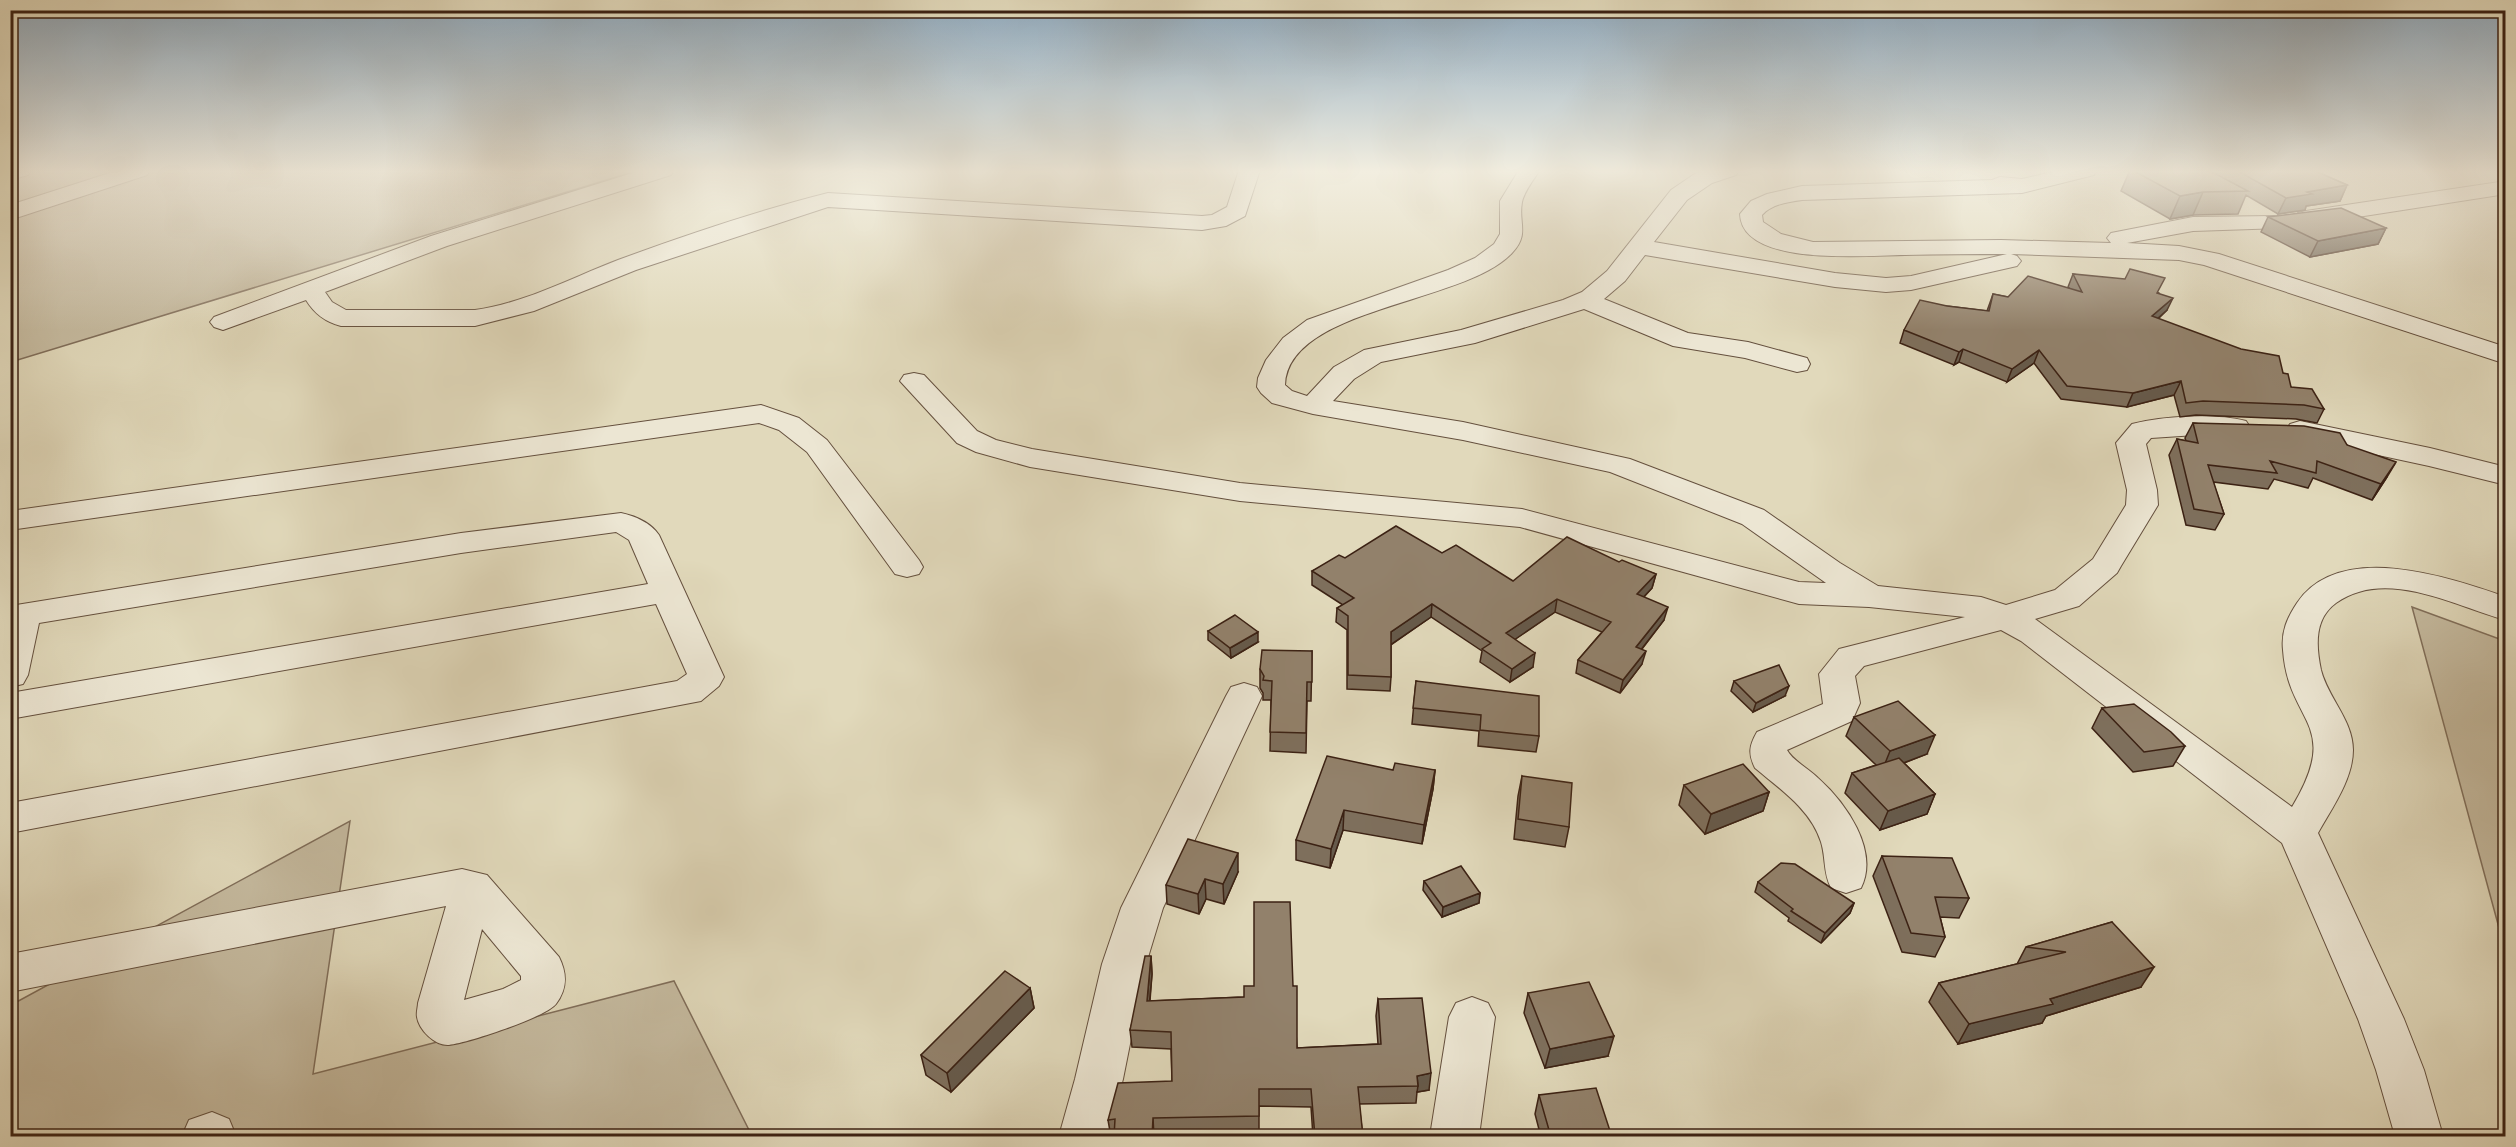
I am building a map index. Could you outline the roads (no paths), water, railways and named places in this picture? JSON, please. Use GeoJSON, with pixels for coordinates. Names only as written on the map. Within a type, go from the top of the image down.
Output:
{"type":"FeatureCollection","features":[{"type":"Feature","properties":{"kind":"street"},"geometry":{"type":"LineString","coordinates":[[224,322],[489,224]]}},
{"type":"Feature","properties":{"kind":"street"},"geometry":{"type":"LineString","coordinates":[[311,290],[323,307],[341,318],[484,317],[525,306],[627,265],[751,224]]}},
{"type":"Feature","properties":{"kind":"street"},"geometry":{"type":"LineString","coordinates":[[1494,224],[1503,249]]}},
{"type":"Feature","properties":{"kind":"street"},"geometry":{"type":"LineString","coordinates":[[1512,224],[1512,234],[1503,249],[1484,263],[1457,275],[1333,317],[1303,333],[1273,370],[1271,387],[1282,397],[1313,406],[1463,431],[1619,465],[1754,517],[1828,570],[1870,596]]}},
{"type":"Feature","properties":{"kind":"street"},"geometry":{"type":"LineString","coordinates":[[1313,406],[1344,373],[1373,356],[1466,337],[1584,300],[1604,287],[1657,224]]}},
{"type":"Feature","properties":{"kind":"street"},"geometry":{"type":"LineString","coordinates":[[1751,224],[1757,232],[1784,243],[1806,248],[2070,248],[2195,254],[2216,259],[2242,271],[2505,356]]}},
{"type":"Feature","properties":{"kind":"street"},"geometry":{"type":"LineString","coordinates":[[1639,247],[1835,280],[1886,285],[1932,279],[2070,248],[2193,224],[2274,224]]}},
{"type":"Feature","properties":{"kind":"street"},"geometry":{"type":"LineString","coordinates":[[1584,300],[1682,340],[1748,350],[1797,364]]}},
{"type":"Feature","properties":{"kind":"street"},"geometry":{"type":"LineString","coordinates":[[914,381],[968,437],[986,446],[1030,458],[1240,492],[1522,518],[1799,593],[1870,596],[1981,609],[2004,616],[2033,633],[2298,833],[2381,1019],[2400,1070],[2419,1137]]}},
{"type":"Feature","properties":{"kind":"street"},"geometry":{"type":"LineString","coordinates":[[10,521],[761,414],[789,424],[817,446],[907,567]]}},
{"type":"Feature","properties":{"kind":"street"},"geometry":{"type":"LineString","coordinates":[[1846,876],[1842,843],[1832,820],[1816,799],[1769,758],[1769,744],[1775,739],[1812,726],[1839,712],[1842,703],[1837,674],[1852,657],[2067,598],[2105,566],[2142,506],[2142,490],[2131,443],[2142,430],[2196,426],[2296,430],[2505,476]]}},
{"type":"Feature","properties":{"kind":"street"},"geometry":{"type":"LineString","coordinates":[[10,675],[17,616],[461,543],[621,522],[643,535],[706,677],[688,692],[10,818]]}},
{"type":"Feature","properties":{"kind":"street"},"geometry":{"type":"LineString","coordinates":[[2298,833],[2333,764],[2334,745],[2329,723],[2306,680],[2300,648],[2301,625],[2310,608],[2323,594],[2338,585],[2364,579],[2396,579],[2430,585],[2505,609]]}},
{"type":"Feature","properties":{"kind":"street"},"geometry":{"type":"LineString","coordinates":[[10,706],[667,591]]}},
{"type":"Feature","properties":{"kind":"street"},"geometry":{"type":"LineString","coordinates":[[1083,1137],[1102,1074],[1119,978],[1129,941],[1142,908],[1244,696]]}},
{"type":"Feature","properties":{"kind":"street"},"geometry":{"type":"LineString","coordinates":[[10,973],[457,886],[472,887]]}},
{"type":"Feature","properties":{"kind":"street"},"geometry":{"type":"LineString","coordinates":[[1454,1137],[1472,1017]]}}]}
